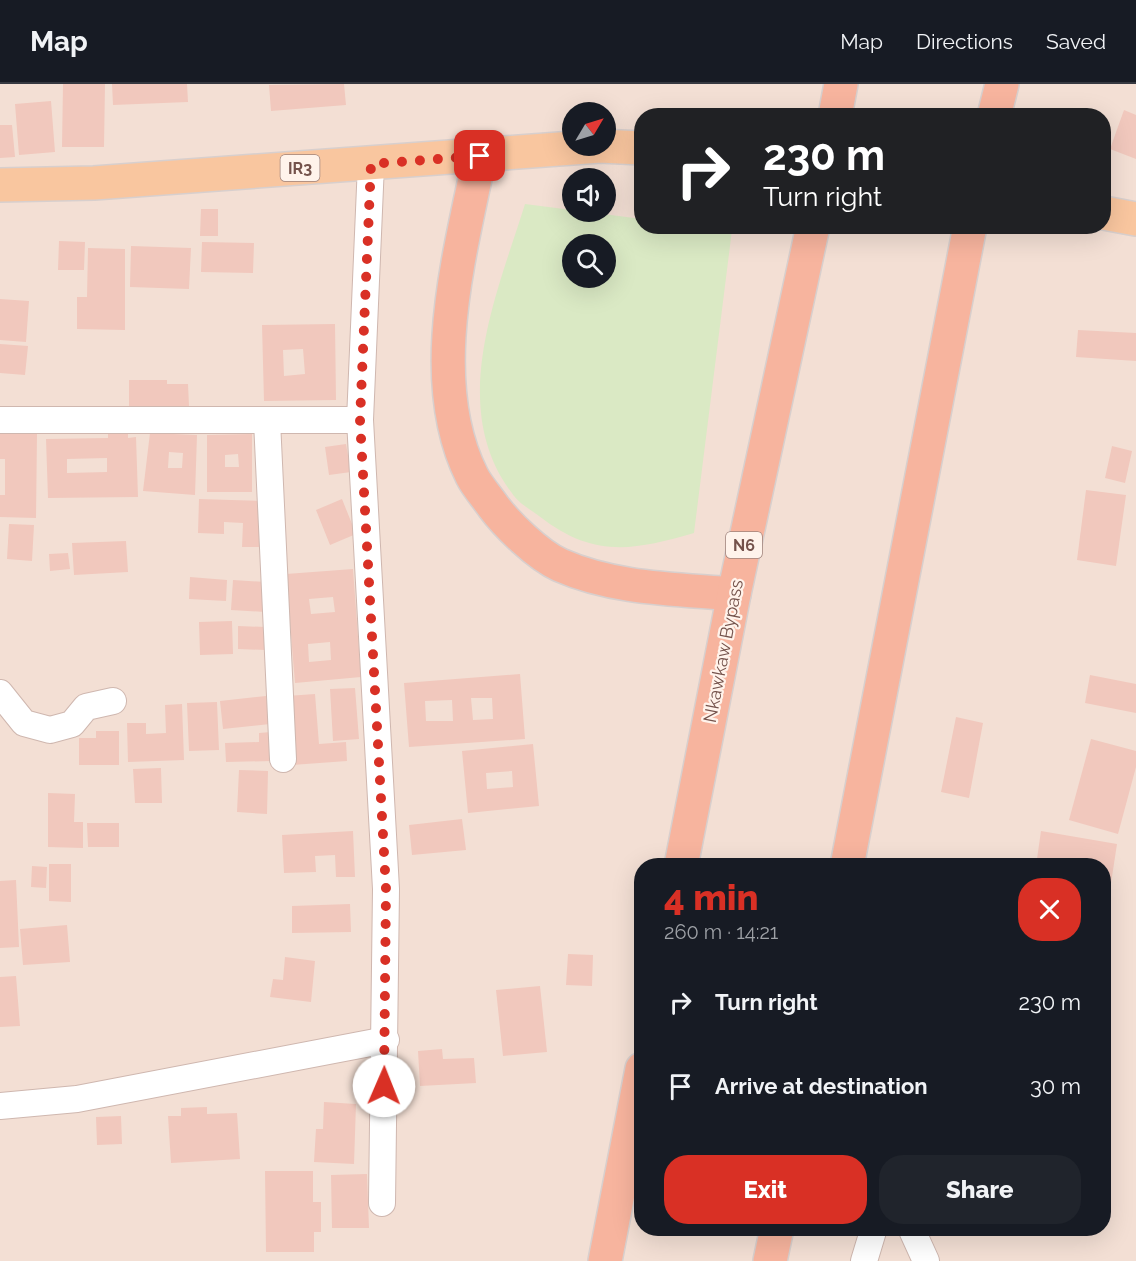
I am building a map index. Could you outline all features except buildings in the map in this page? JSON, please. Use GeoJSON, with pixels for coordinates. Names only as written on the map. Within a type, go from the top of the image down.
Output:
{"type":"FeatureCollection","features":[{"type":"Feature","properties":{"kind":"highway"},"geometry":{"type":"LineString","coordinates":[[836,108],[841,84]]}},
{"type":"Feature","properties":{"kind":"highway"},"geometry":{"type":"LineString","coordinates":[[480,156],[453,289],[447,346],[454,426],[472,477],[508,526],[559,565],[628,585],[734,594]]}},
{"type":"Feature","properties":{"kind":"highway","name":"Nkawkaw Bypass"},"geometry":{"type":"LineString","coordinates":[[683,858],[734,594],[811,234]]}},
{"type":"Feature","properties":{"kind":"highway"},"geometry":{"type":"LineString","coordinates":[[849,858],[968,236]]}},
{"type":"Feature","properties":{"kind":"highway"},"geometry":{"type":"LineString","coordinates":[[605,1261],[634,1111]]}},
{"type":"Feature","properties":{"kind":"highway"},"geometry":{"type":"LineString","coordinates":[[770,1261],[775,1236]]}},
{"type":"Feature","properties":{"kind":"main road","name":"IR3"},"geometry":{"type":"LineString","coordinates":[[616,147],[634,148]]}},
{"type":"Feature","properties":{"kind":"main road","name":"IR3"},"geometry":{"type":"LineString","coordinates":[[0,185],[94,183],[562,149]]}},
{"type":"Feature","properties":{"kind":"main road"},"geometry":{"type":"LineString","coordinates":[[1111,214],[1136,219]]}},
{"type":"Feature","properties":{"kind":"street"},"geometry":{"type":"LineString","coordinates":[[371,164],[360,420],[386,889],[386,1040],[382,1203]]}},
{"type":"Feature","properties":{"kind":"street"},"geometry":{"type":"LineString","coordinates":[[0,420],[360,420]]}},
{"type":"Feature","properties":{"kind":"street"},"geometry":{"type":"LineString","coordinates":[[267,420],[283,759]]}},
{"type":"Feature","properties":{"kind":"street"},"geometry":{"type":"LineString","coordinates":[[0,693],[24,723],[50,730],[72,723],[86,706],[113,701]]}},
{"type":"Feature","properties":{"kind":"street"},"geometry":{"type":"LineString","coordinates":[[0,1106],[77,1099],[386,1040]]}},
{"type":"Feature","properties":{"kind":"street"},"geometry":{"type":"LineString","coordinates":[[864,1261],[872,1236]]}},
{"type":"Feature","properties":{"kind":"street"},"geometry":{"type":"LineString","coordinates":[[915,1236],[926,1261]]}},
{"type":"Feature","properties":{"kind":"shaded area"},"geometry":{"type":"Polygon","coordinates":[[[0,84],[1136,84],[1136,1261],[0,1261],[0,84]]]}},
{"type":"Feature","properties":{"kind":"green space"},"geometry":{"type":"Polygon","coordinates":[[[525,204],[562,209],[562,222],[616,222],[616,216],[634,218],[634,234],[731,234],[694,533],[632,547],[595,545],[559,530],[514,496],[494,462],[483,427],[480,390],[483,352],[491,314],[525,204]]]}},
{"type":"Feature","properties":{"kind":"route"},"geometry":{"type":"LineString","coordinates":[[384,1086],[386,889],[360,420],[371,164],[480,156]]}}]}
